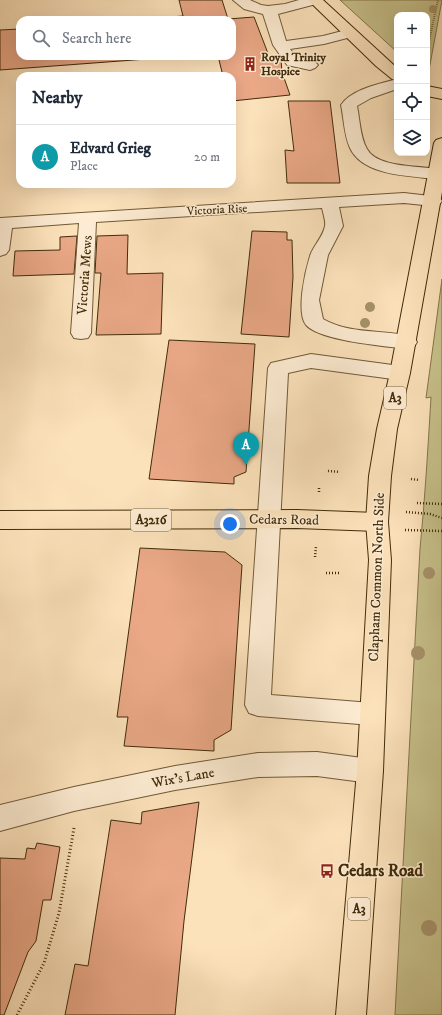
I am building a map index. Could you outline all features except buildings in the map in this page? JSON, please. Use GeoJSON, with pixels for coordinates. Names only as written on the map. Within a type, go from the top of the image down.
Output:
{"type":"FeatureCollection","features":[{"type":"Feature","properties":{"kind":"main road"},"geometry":{"type":"LineString","coordinates":[[315,0],[394,74]]}},
{"type":"Feature","properties":{"kind":"main road"},"geometry":{"type":"LineString","coordinates":[[430,92],[442,94]]}},
{"type":"Feature","properties":{"kind":"main road","name":"Clapham Common North Side"},"geometry":{"type":"LineString","coordinates":[[351,1015],[370,771],[380,560],[377,522],[382,460],[433,201],[442,144]]}},
{"type":"Feature","properties":{"kind":"main road","name":"Cedars Road"},"geometry":{"type":"LineString","coordinates":[[0,520],[268,520],[377,522]]}},
{"type":"Feature","properties":{"kind":"street"},"geometry":{"type":"LineString","coordinates":[[240,0],[257,10],[270,12],[315,0]]}},
{"type":"Feature","properties":{"kind":"street"},"geometry":{"type":"LineString","coordinates":[[270,12],[286,56],[292,62],[310,65]]}},
{"type":"Feature","properties":{"kind":"street"},"geometry":{"type":"LineString","coordinates":[[282,46],[324,40],[350,33]]}},
{"type":"Feature","properties":{"kind":"street"},"geometry":{"type":"LineString","coordinates":[[394,85],[372,91],[349,105],[358,147],[363,156],[373,162],[388,167],[437,174]]}},
{"type":"Feature","properties":{"kind":"street","name":"Victoria Rise"},"geometry":{"type":"LineString","coordinates":[[2,223],[404,198],[433,201]]}},
{"type":"Feature","properties":{"kind":"street"},"geometry":{"type":"LineString","coordinates":[[329,202],[334,226],[319,255],[310,300],[314,322],[322,328],[336,332],[406,342]]}},
{"type":"Feature","properties":{"kind":"street","name":"Victoria Mews"},"geometry":{"type":"LineString","coordinates":[[81,333],[88,217]]}},
{"type":"Feature","properties":{"kind":"street"},"geometry":{"type":"LineString","coordinates":[[0,250],[2,223]]}},
{"type":"Feature","properties":{"kind":"street"},"geometry":{"type":"LineString","coordinates":[[372,714],[258,705],[278,368],[311,361],[400,374]]}},
{"type":"Feature","properties":{"kind":"street","name":"Wix's Lane"},"geometry":{"type":"LineString","coordinates":[[0,818],[74,799],[175,778],[258,765],[317,764],[370,771]]}},
{"type":"Feature","properties":{"kind":"path"},"geometry":{"type":"LineString","coordinates":[[427,48],[438,0]]}},
{"type":"Feature","properties":{"kind":"path"},"geometry":{"type":"LineString","coordinates":[[328,471],[340,472]]}},
{"type":"Feature","properties":{"kind":"path"},"geometry":{"type":"LineString","coordinates":[[411,479],[419,480]]}},
{"type":"Feature","properties":{"kind":"path"},"geometry":{"type":"LineString","coordinates":[[319,488],[319,494]]}},
{"type":"Feature","properties":{"kind":"path"},"geometry":{"type":"LineString","coordinates":[[417,503],[442,504]]}},
{"type":"Feature","properties":{"kind":"path"},"geometry":{"type":"LineString","coordinates":[[377,522],[406,512],[430,514],[442,518]]}},
{"type":"Feature","properties":{"kind":"path"},"geometry":{"type":"LineString","coordinates":[[377,522],[403,530],[442,531]]}},
{"type":"Feature","properties":{"kind":"path"},"geometry":{"type":"LineString","coordinates":[[315,557],[316,542]]}},
{"type":"Feature","properties":{"kind":"path"},"geometry":{"type":"LineString","coordinates":[[326,573],[339,573]]}},
{"type":"Feature","properties":{"kind":"path"},"geometry":{"type":"LineString","coordinates":[[17,1015],[44,963],[59,913],[74,829],[74,799]]}},
{"type":"Feature","properties":{"kind":"shaded area"},"geometry":{"type":"Polygon","coordinates":[[[340,0],[442,0],[430,65],[430,12],[394,12],[394,49],[340,0]]]}},
{"type":"Feature","properties":{"kind":"shaded area"},"geometry":{"type":"Polygon","coordinates":[[[442,279],[442,1015],[395,1015],[420,549],[431,397],[426,398],[442,279]]]}},
{"type":"Feature","properties":{"kind":"place","name":"Royal Trinity Hospice"},"geometry":{"type":"Point","coordinates":[250,64]}},
{"type":"Feature","properties":{"kind":"place","name":"Edvard Grieg"},"geometry":{"type":"Point","coordinates":[246,465]}},
{"type":"Feature","properties":{"kind":"place","name":"Cedars Road"},"geometry":{"type":"Point","coordinates":[327,871]}}]}
